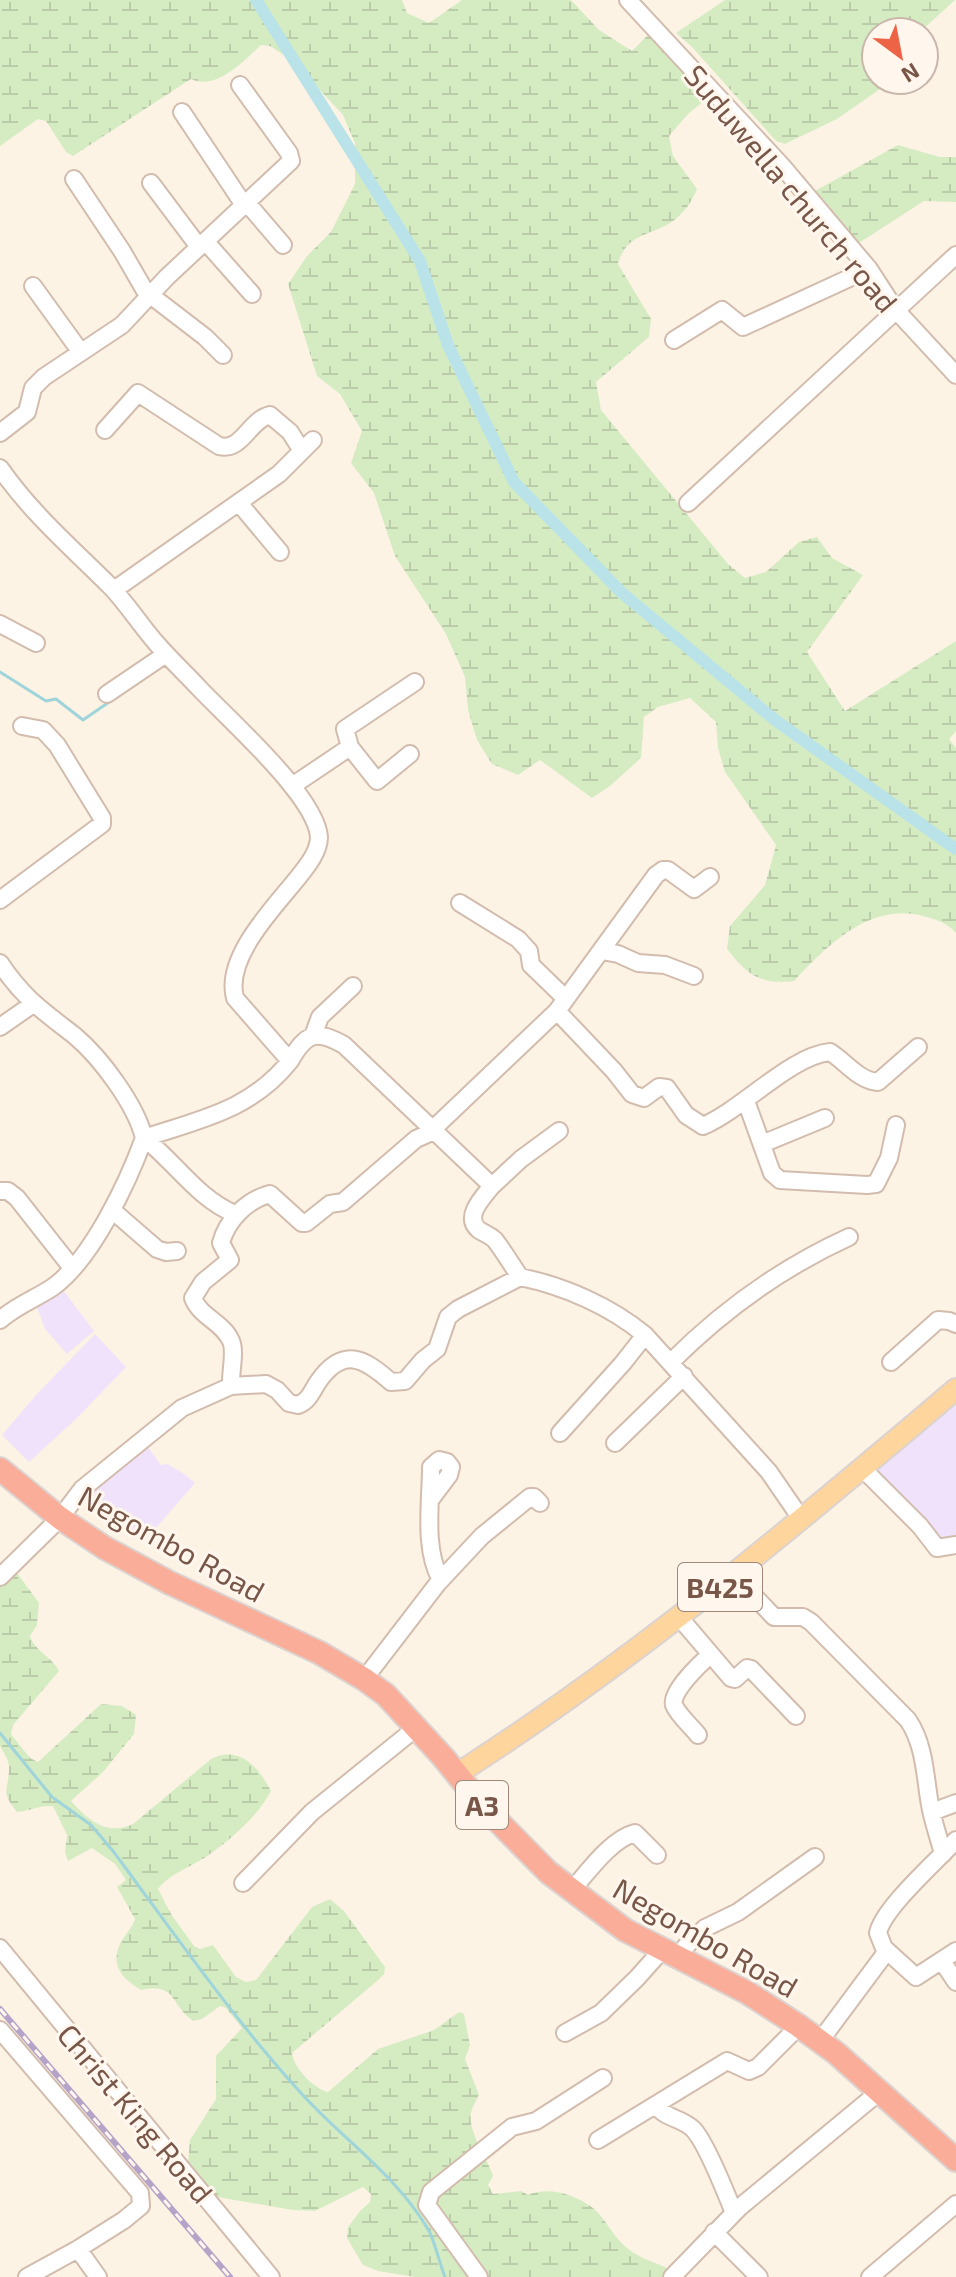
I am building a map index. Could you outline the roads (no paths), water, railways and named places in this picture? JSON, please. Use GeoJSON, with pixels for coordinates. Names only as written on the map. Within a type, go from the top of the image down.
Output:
{"type":"FeatureCollection","features":[{"type":"Feature","properties":{"kind":"highway","name":"Negombo Road"},"geometry":{"type":"LineString","coordinates":[[0,1453],[105,1548],[170,1583],[320,1653],[386,1695],[416,1728],[493,1797],[576,1886],[625,1930],[748,1993],[799,2026],[824,2036],[879,2092],[956,2160]]}},
{"type":"Feature","properties":{"kind":"highway","name":"Negombo Road"},"geometry":{"type":"LineString","coordinates":[[0,1469],[64,1513],[136,1552],[328,1643],[372,1669],[394,1686],[442,1734],[463,1770]]}},
{"type":"Feature","properties":{"kind":"highway","name":"Negombo Road"},"geometry":{"type":"LineString","coordinates":[[576,1886],[756,1985],[956,2143]]}},
{"type":"Feature","properties":{"kind":"main road","name":"B425"},"geometry":{"type":"LineString","coordinates":[[463,1770],[527,1728],[734,1575],[956,1389]]}},
{"type":"Feature","properties":{"kind":"street","name":"Suduwella church road"},"geometry":{"type":"LineString","coordinates":[[628,0],[782,166],[869,269],[895,309],[956,375]]}},
{"type":"Feature","properties":{"kind":"street"},"geometry":{"type":"LineString","coordinates":[[0,433],[27,412],[33,388],[80,351],[122,325],[148,295],[292,159],[240,85]]}},
{"type":"Feature","properties":{"kind":"street"},"geometry":{"type":"LineString","coordinates":[[182,112],[246,204],[283,245]]}},
{"type":"Feature","properties":{"kind":"street"},"geometry":{"type":"LineString","coordinates":[[74,179],[148,295],[205,337],[223,355]]}},
{"type":"Feature","properties":{"kind":"street"},"geometry":{"type":"LineString","coordinates":[[151,183],[203,244],[252,294]]}},
{"type":"Feature","properties":{"kind":"street"},"geometry":{"type":"LineString","coordinates":[[688,503],[956,255]]}},
{"type":"Feature","properties":{"kind":"street"},"geometry":{"type":"LineString","coordinates":[[674,340],[722,310],[743,327],[869,269]]}},
{"type":"Feature","properties":{"kind":"street"},"geometry":{"type":"LineString","coordinates":[[33,286],[80,351]]}},
{"type":"Feature","properties":{"kind":"street"},"geometry":{"type":"LineString","coordinates":[[105,430],[138,393],[219,446],[227,448],[234,445],[263,417],[270,415],[308,445],[279,474],[114,590]]}},
{"type":"Feature","properties":{"kind":"street"},"geometry":{"type":"LineString","coordinates":[[0,468],[37,513],[114,590],[166,654],[276,766],[315,824],[319,838],[309,863],[238,959],[232,988],[242,1009],[290,1061]]}},
{"type":"Feature","properties":{"kind":"street"},"geometry":{"type":"LineString","coordinates":[[239,503],[280,552]]}},
{"type":"Feature","properties":{"kind":"street"},"geometry":{"type":"LineString","coordinates":[[0,624],[36,643]]}},
{"type":"Feature","properties":{"kind":"street"},"geometry":{"type":"LineString","coordinates":[[107,694],[166,654]]}},
{"type":"Feature","properties":{"kind":"street"},"geometry":{"type":"LineString","coordinates":[[410,754],[377,781],[350,747],[345,732],[347,727],[415,682]]}},
{"type":"Feature","properties":{"kind":"street"},"geometry":{"type":"LineString","coordinates":[[0,900],[102,824],[102,818],[57,745],[43,730],[22,726]]}},
{"type":"Feature","properties":{"kind":"street"},"geometry":{"type":"LineString","coordinates":[[292,786],[350,747]]}},
{"type":"Feature","properties":{"kind":"street"},"geometry":{"type":"LineString","coordinates":[[231,1386],[233,1344],[216,1324],[197,1309],[193,1298],[203,1282],[230,1260],[221,1243],[235,1214],[270,1194],[302,1223],[306,1223],[330,1204],[343,1202],[416,1139],[433,1131],[561,1005],[656,875],[663,870],[694,889],[710,877]]}},
{"type":"Feature","properties":{"kind":"street"},"geometry":{"type":"LineString","coordinates":[[460,903],[518,939],[529,951],[531,965],[632,1094],[644,1098],[659,1087],[667,1088],[686,1115],[703,1126],[746,1101],[801,1062],[820,1053],[830,1052],[871,1082],[878,1082],[918,1047]]}},
{"type":"Feature","properties":{"kind":"street"},"geometry":{"type":"LineString","coordinates":[[602,951],[638,963],[665,965],[694,976]]}},
{"type":"Feature","properties":{"kind":"street"},"geometry":{"type":"LineString","coordinates":[[0,963],[13,983],[33,1004],[75,1037],[99,1062],[118,1086],[144,1138],[164,1153],[205,1198],[235,1214]]}},
{"type":"Feature","properties":{"kind":"street"},"geometry":{"type":"LineString","coordinates":[[0,1320],[24,1301],[52,1288],[72,1268],[112,1210],[144,1138],[244,1103],[266,1087],[297,1049],[313,1036],[320,1017],[353,986]]}},
{"type":"Feature","properties":{"kind":"street"},"geometry":{"type":"LineString","coordinates":[[0,1027],[33,1004]]}},
{"type":"Feature","properties":{"kind":"street"},"geometry":{"type":"LineString","coordinates":[[313,1036],[327,1035],[344,1045],[492,1186]]}},
{"type":"Feature","properties":{"kind":"street"},"geometry":{"type":"LineString","coordinates":[[746,1101],[772,1173],[780,1180],[872,1185],[883,1175],[896,1125]]}},
{"type":"Feature","properties":{"kind":"street"},"geometry":{"type":"LineString","coordinates":[[762,1144],[825,1118]]}},
{"type":"Feature","properties":{"kind":"street"},"geometry":{"type":"LineString","coordinates":[[520,1277],[498,1245],[479,1229],[473,1218],[475,1208],[492,1186],[521,1159],[559,1131]]}},
{"type":"Feature","properties":{"kind":"street"},"geometry":{"type":"LineString","coordinates":[[0,1191],[8,1191],[17,1198],[72,1268]]}},
{"type":"Feature","properties":{"kind":"street"},"geometry":{"type":"LineString","coordinates":[[112,1210],[157,1249],[177,1251]]}},
{"type":"Feature","properties":{"kind":"street"},"geometry":{"type":"LineString","coordinates":[[671,1362],[735,1305],[786,1271],[849,1237]]}},
{"type":"Feature","properties":{"kind":"street"},"geometry":{"type":"LineString","coordinates":[[0,1577],[64,1513],[82,1489],[182,1408],[231,1386],[266,1384],[289,1403],[298,1405],[308,1399],[333,1366],[351,1358],[374,1366],[391,1382],[405,1381],[437,1349],[448,1317],[520,1277],[549,1283],[590,1301],[627,1320],[645,1335],[769,1472],[802,1520]]}},
{"type":"Feature","properties":{"kind":"street"},"geometry":{"type":"LineString","coordinates":[[891,1362],[938,1320],[956,1324]]}},
{"type":"Feature","properties":{"kind":"street"},"geometry":{"type":"LineString","coordinates":[[560,1433],[645,1335]]}},
{"type":"Feature","properties":{"kind":"street"},"geometry":{"type":"LineString","coordinates":[[615,1443],[684,1376]]}},
{"type":"Feature","properties":{"kind":"street"},"geometry":{"type":"LineString","coordinates":[[862,1468],[920,1526],[937,1548],[956,1545]]}},
{"type":"Feature","properties":{"kind":"street"},"geometry":{"type":"LineString","coordinates":[[372,1669],[441,1580],[482,1536],[530,1497],[540,1503]]}},
{"type":"Feature","properties":{"kind":"street"},"geometry":{"type":"LineString","coordinates":[[431,1499],[431,1546],[435,1571],[441,1580]]}},
{"type":"Feature","properties":{"kind":"street"},"geometry":{"type":"LineString","coordinates":[[734,1575],[775,1618],[803,1617],[811,1622],[908,1720],[915,1731],[923,1759],[943,1854]]}},
{"type":"Feature","properties":{"kind":"street"},"geometry":{"type":"LineString","coordinates":[[679,1617],[731,1678],[737,1678],[747,1668],[751,1669],[796,1716]]}},
{"type":"Feature","properties":{"kind":"street"},"geometry":{"type":"LineString","coordinates":[[698,1735],[674,1705],[674,1697],[693,1671],[710,1655]]}},
{"type":"Feature","properties":{"kind":"street"},"geometry":{"type":"LineString","coordinates":[[243,1883],[312,1812],[416,1728]]}},
{"type":"Feature","properties":{"kind":"street"},"geometry":{"type":"LineString","coordinates":[[932,1812],[956,1803]]}},
{"type":"Feature","properties":{"kind":"street"},"geometry":{"type":"LineString","coordinates":[[576,1886],[614,1845],[630,1834],[635,1833],[657,1855]]}},
{"type":"Feature","properties":{"kind":"street"},"geometry":{"type":"LineString","coordinates":[[956,1840],[879,1927],[879,1938],[887,1951],[916,1977],[956,1951]]}},
{"type":"Feature","properties":{"kind":"street"},"geometry":{"type":"LineString","coordinates":[[685,1947],[705,1928],[738,1912],[815,1857]]}},
{"type":"Feature","properties":{"kind":"street"},"geometry":{"type":"LineString","coordinates":[[565,2033],[601,2013],[662,1950]]}},
{"type":"Feature","properties":{"kind":"street"},"geometry":{"type":"LineString","coordinates":[[824,2036],[887,1951]]}},
{"type":"Feature","properties":{"kind":"street","name":"Christ King Road"},"geometry":{"type":"LineString","coordinates":[[3,1957],[271,2277]]}},
{"type":"Feature","properties":{"kind":"street"},"geometry":{"type":"LineString","coordinates":[[942,1961],[956,1982]]}},
{"type":"Feature","properties":{"kind":"street"},"geometry":{"type":"LineString","coordinates":[[598,2140],[727,2061],[749,2071],[758,2067],[799,2026]]}},
{"type":"Feature","properties":{"kind":"street"},"geometry":{"type":"LineString","coordinates":[[0,2030],[140,2193],[141,2206],[124,2220],[27,2277]]}},
{"type":"Feature","properties":{"kind":"street"},"geometry":{"type":"LineString","coordinates":[[479,2277],[427,2205],[431,2192],[512,2127],[536,2121],[603,2078]]}},
{"type":"Feature","properties":{"kind":"street"},"geometry":{"type":"LineString","coordinates":[[672,2277],[734,2213],[879,2092]]}},
{"type":"Feature","properties":{"kind":"street"},"geometry":{"type":"LineString","coordinates":[[657,2106],[660,2111],[689,2125],[702,2138],[734,2213]]}},
{"type":"Feature","properties":{"kind":"street"},"geometry":{"type":"LineString","coordinates":[[870,2277],[956,2204]]}},
{"type":"Feature","properties":{"kind":"street"},"geometry":{"type":"LineString","coordinates":[[714,2232],[759,2277]]}},
{"type":"Feature","properties":{"kind":"street"},"geometry":{"type":"LineString","coordinates":[[78,2249],[98,2277]]}},
{"type":"Feature","properties":{"kind":"waterway"},"geometry":{"type":"LineString","coordinates":[[256,0],[420,261],[448,345],[514,482],[622,593],[775,720],[956,849]]}},
{"type":"Feature","properties":{"kind":"waterway"},"geometry":{"type":"LineString","coordinates":[[0,672],[46,701],[56,699],[83,720],[115,698]]}},
{"type":"Feature","properties":{"kind":"waterway"},"geometry":{"type":"LineString","coordinates":[[0,1733],[52,1797],[91,1825],[113,1851],[275,2063],[316,2109],[401,2192],[429,2231],[445,2277]]}},
{"type":"Feature","properties":{"kind":"railway"},"geometry":{"type":"LineString","coordinates":[[0,2009],[230,2277]]}}]}
